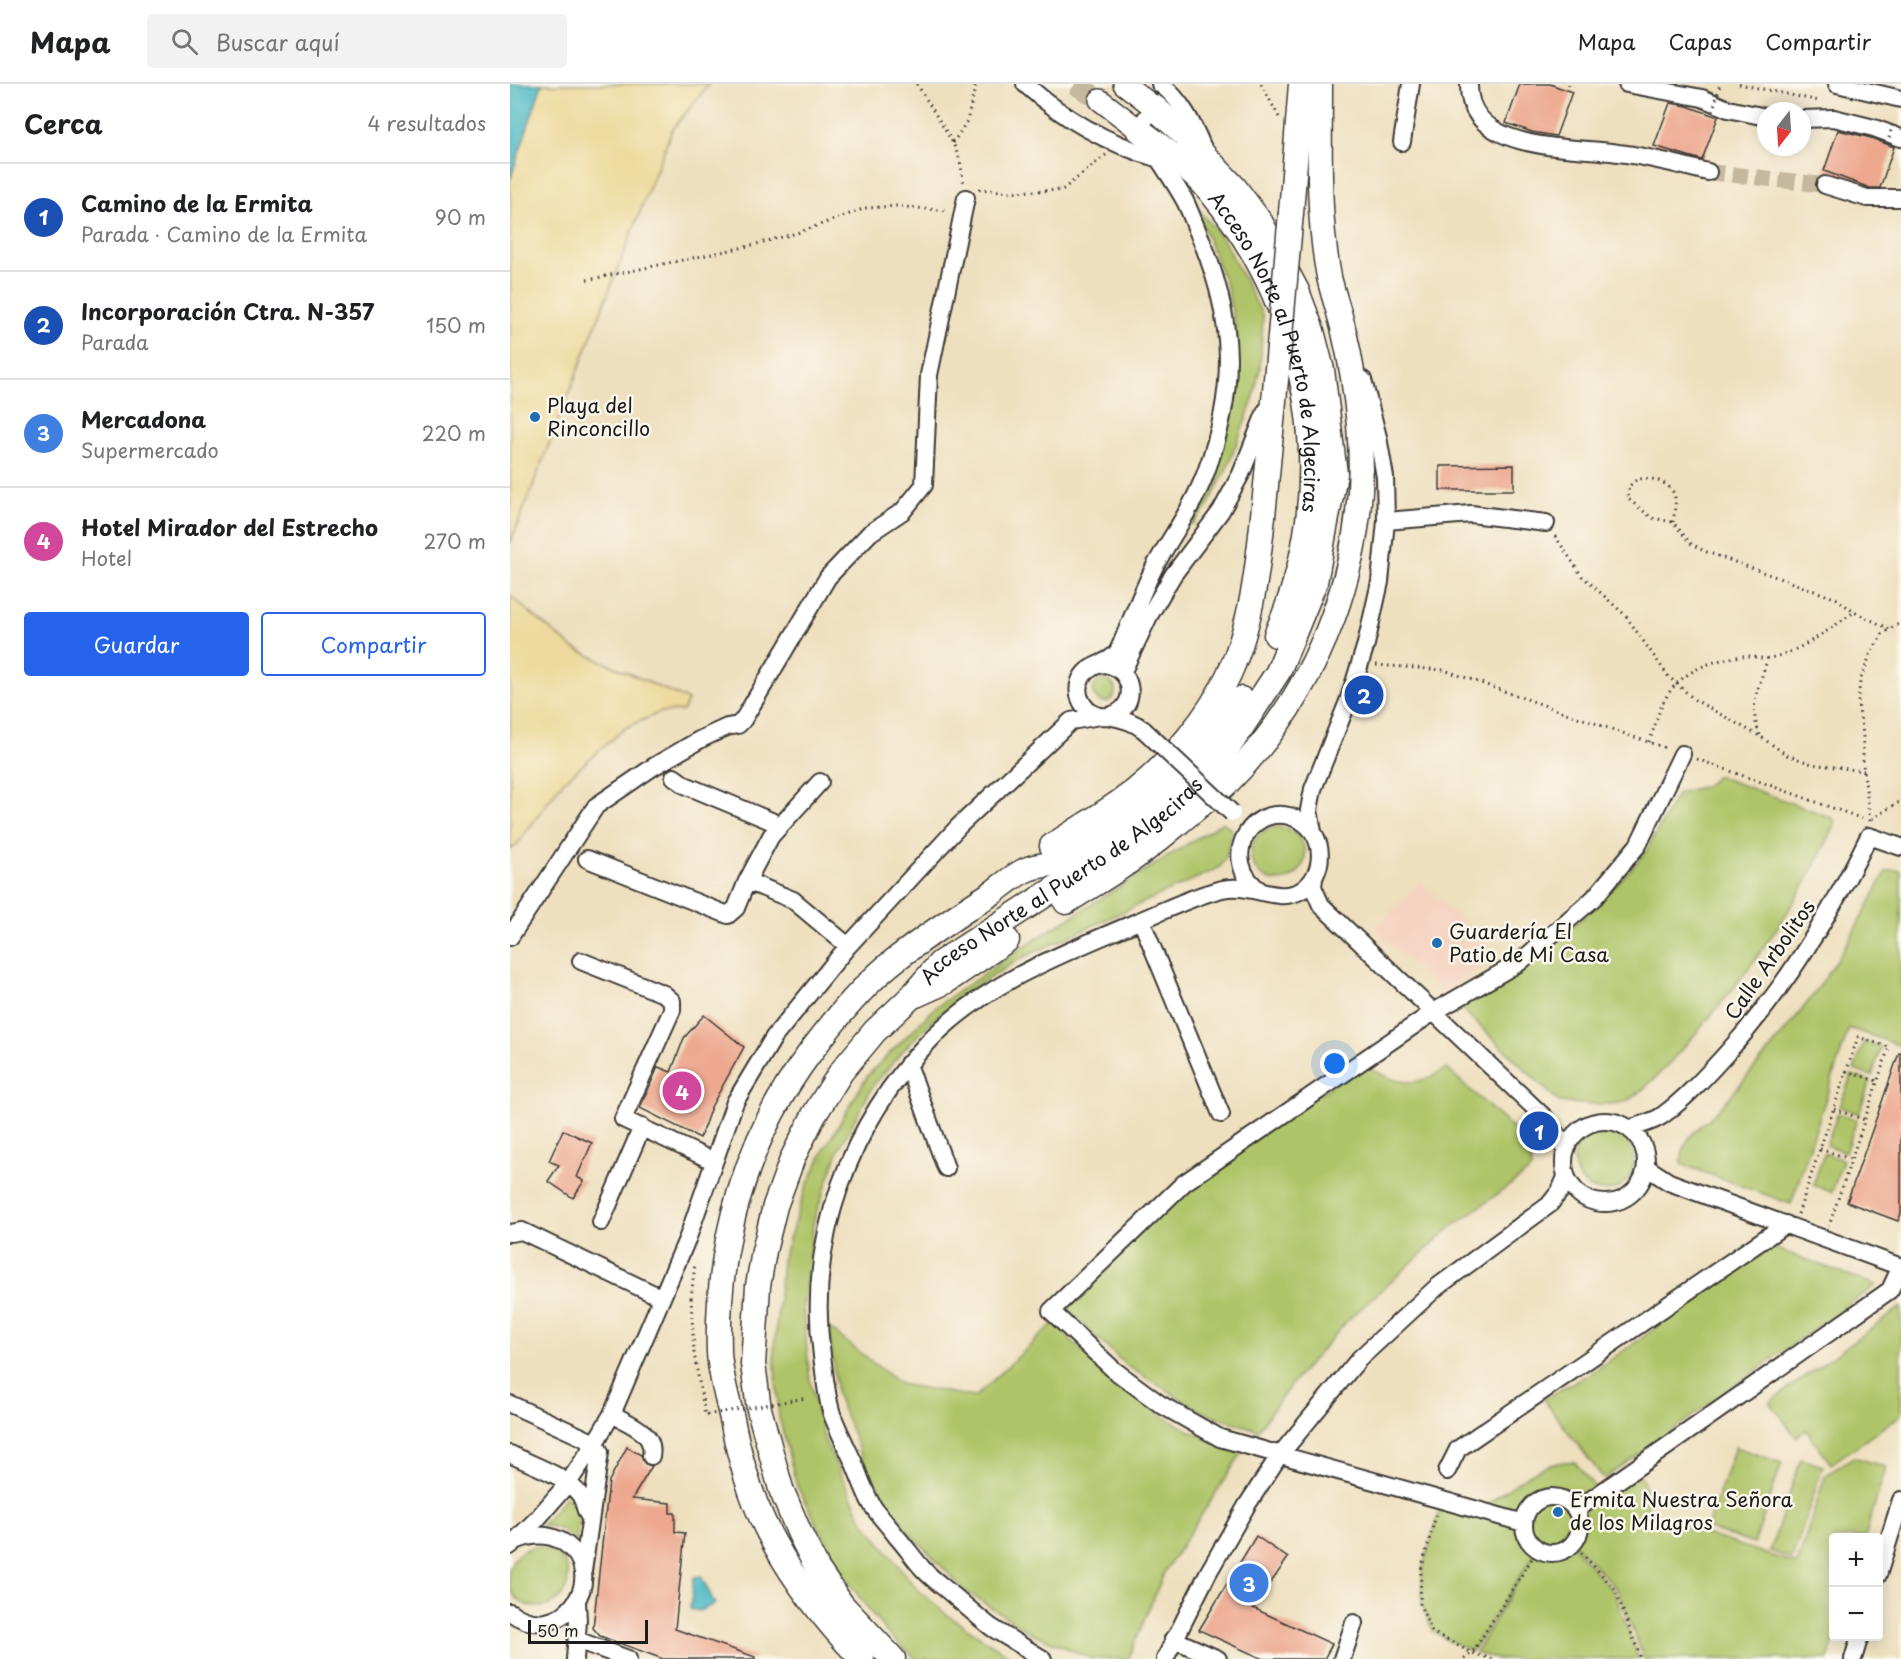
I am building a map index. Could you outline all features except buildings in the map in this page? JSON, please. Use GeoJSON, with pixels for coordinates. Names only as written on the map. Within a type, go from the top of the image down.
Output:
{"type":"FeatureCollection","features":[{"type":"Feature","properties":{"kind":"highway"},"geometry":{"type":"LineString","coordinates":[[1028,868],[1044,851],[1135,791],[1161,767],[1186,739],[1217,695],[1237,653],[1251,604],[1260,555],[1301,84]]}},
{"type":"Feature","properties":{"kind":"highway"},"geometry":{"type":"LineString","coordinates":[[911,997],[945,982],[985,953],[1135,858],[1228,783],[1262,744],[1293,700],[1332,623],[1354,545],[1360,484],[1359,425],[1345,334],[1329,276],[1323,228],[1320,84]]}},
{"type":"Feature","properties":{"kind":"highway","name":"Acceso Norte al Puerto de Algeciras"},"geometry":{"type":"LineString","coordinates":[[893,1659],[842,1605],[818,1570],[781,1489],[759,1409],[753,1365],[756,1308],[764,1251],[775,1206],[793,1157],[814,1115],[841,1072],[875,1031],[911,997],[940,963],[1119,847],[1173,807],[1220,760],[1278,672],[1315,582],[1335,474],[1322,370],[1312,331],[1297,291],[1261,223],[1235,188],[1157,96]]}},
{"type":"Feature","properties":{"kind":"highway","name":"Acceso Norte al Puerto de Algeciras"},"geometry":{"type":"LineString","coordinates":[[862,1659],[823,1616],[772,1541],[754,1500],[738,1452],[719,1355],[720,1293],[732,1216],[761,1133],[792,1076],[829,1027],[860,992],[892,962],[942,925],[1028,868],[1057,862],[1108,830],[1161,790],[1203,750],[1234,711],[1263,665],[1296,579],[1308,527],[1313,474],[1303,378],[1281,307],[1251,248],[1208,190],[1183,165],[1138,129]]}},
{"type":"Feature","properties":{"kind":"main road"},"geometry":{"type":"LineString","coordinates":[[1124,84],[1157,96]]}},
{"type":"Feature","properties":{"kind":"main road"},"geometry":{"type":"LineString","coordinates":[[1100,100],[1138,129]]}},
{"type":"Feature","properties":{"kind":"street"},"geometry":{"type":"LineString","coordinates":[[1025,84],[1075,122],[1117,145],[1183,165]]}},
{"type":"Feature","properties":{"kind":"street"},"geometry":{"type":"LineString","coordinates":[[1402,142],[1411,84]]}},
{"type":"Feature","properties":{"kind":"street"},"geometry":{"type":"LineString","coordinates":[[1469,84],[1469,96],[1480,120],[1490,128],[1529,143],[1620,153],[1708,172]]}},
{"type":"Feature","properties":{"kind":"street"},"geometry":{"type":"LineString","coordinates":[[1627,84],[1702,98],[1728,109],[1757,115]]}},
{"type":"Feature","properties":{"kind":"street"},"geometry":{"type":"LineString","coordinates":[[1837,84],[1901,99]]}},
{"type":"Feature","properties":{"kind":"street"},"geometry":{"type":"LineString","coordinates":[[1071,721],[1081,678],[1090,668],[1107,661],[1119,650],[1156,565],[1194,500],[1206,472],[1225,408],[1228,368],[1227,331],[1217,283],[1185,201],[1138,129],[1157,96]]}},
{"type":"Feature","properties":{"kind":"street"},"geometry":{"type":"LineString","coordinates":[[1811,119],[1834,118],[1874,128],[1895,138]]}},
{"type":"Feature","properties":{"kind":"street"},"geometry":{"type":"LineString","coordinates":[[1825,185],[1867,198],[1901,198]]}},
{"type":"Feature","properties":{"kind":"street"},"geometry":{"type":"LineString","coordinates":[[510,937],[596,806],[653,767],[701,739],[727,727],[738,725],[743,720],[828,577],[870,533],[903,511],[924,485],[929,375],[966,198]]}},
{"type":"Feature","properties":{"kind":"street"},"geometry":{"type":"LineString","coordinates":[[1321,905],[1313,887],[1320,860],[1320,850],[1313,832],[1309,810],[1313,789],[1349,699],[1374,616],[1386,521],[1385,477],[1378,436],[1354,347],[1345,334]]}},
{"type":"Feature","properties":{"kind":"street"},"geometry":{"type":"LineString","coordinates":[[1122,671],[1149,616],[1173,575],[1221,511],[1241,474],[1263,420],[1277,369]]}},
{"type":"Feature","properties":{"kind":"street"},"geometry":{"type":"LineString","coordinates":[[1386,521],[1471,513],[1545,523]]}},
{"type":"Feature","properties":{"kind":"street"},"geometry":{"type":"LineString","coordinates":[[1100,664],[1116,667],[1127,678],[1131,706],[1140,727]]}},
{"type":"Feature","properties":{"kind":"street"},"geometry":{"type":"LineString","coordinates":[[1078,694],[1086,708],[1104,716],[1125,719],[1140,727],[1250,830]]}},
{"type":"Feature","properties":{"kind":"street"},"geometry":{"type":"LineString","coordinates":[[510,1546],[568,1483],[596,1443],[612,1414],[687,1237],[735,1102],[774,1038],[848,946],[959,826],[1071,721],[1104,716],[1123,708],[1130,694]]}},
{"type":"Feature","properties":{"kind":"street"},"geometry":{"type":"LineString","coordinates":[[1524,1523],[1220,1438],[1160,1404],[1114,1370],[1052,1311],[1184,1183],[1432,1013],[1520,962],[1594,898],[1638,844],[1682,754]]}},
{"type":"Feature","properties":{"kind":"street"},"geometry":{"type":"LineString","coordinates":[[674,777],[685,785],[780,827]]}},
{"type":"Feature","properties":{"kind":"street"},"geometry":{"type":"LineString","coordinates":[[587,859],[724,915],[731,914],[736,908],[764,846],[820,782]]}},
{"type":"Feature","properties":{"kind":"street"},"geometry":{"type":"LineString","coordinates":[[1262,892],[1247,879],[1240,862],[1242,842],[1250,830],[1260,820],[1279,815],[1298,820],[1313,832]]}},
{"type":"Feature","properties":{"kind":"street"},"geometry":{"type":"LineString","coordinates":[[1869,829],[1901,847]]}},
{"type":"Feature","properties":{"kind":"street","name":"Calle Arbolitos"},"geometry":{"type":"LineString","coordinates":[[1644,1147],[1661,1117],[1699,1084],[1757,1020],[1788,978],[1829,914],[1869,829]]}},
{"type":"Feature","properties":{"kind":"street"},"geometry":{"type":"LineString","coordinates":[[1291,895],[1304,888],[1314,878]]}},
{"type":"Feature","properties":{"kind":"street"},"geometry":{"type":"LineString","coordinates":[[747,881],[793,900],[848,946]]}},
{"type":"Feature","properties":{"kind":"street"},"geometry":{"type":"LineString","coordinates":[[1043,1659],[990,1626],[925,1572],[872,1505],[832,1415],[828,1394],[818,1326],[820,1277],[826,1230],[836,1195],[850,1157],[879,1104],[908,1064],[934,1036],[964,1009],[1025,972],[1206,893],[1245,887],[1271,895],[1291,895],[1321,905],[1544,1117],[1565,1150]]}},
{"type":"Feature","properties":{"kind":"street"},"geometry":{"type":"LineString","coordinates":[[1141,920],[1221,1114]]}},
{"type":"Feature","properties":{"kind":"street"},"geometry":{"type":"LineString","coordinates":[[581,961],[668,997],[672,1001],[672,1010],[623,1119],[713,1161]]}},
{"type":"Feature","properties":{"kind":"street"},"geometry":{"type":"LineString","coordinates":[[908,1064],[946,1168]]}},
{"type":"Feature","properties":{"kind":"street"},"geometry":{"type":"LineString","coordinates":[[1544,1117],[1577,1131]]}},
{"type":"Feature","properties":{"kind":"street","name":"Calle Arbolitos"},"geometry":{"type":"LineString","coordinates":[[1629,1129],[1661,1117]]}},
{"type":"Feature","properties":{"kind":"street"},"geometry":{"type":"LineString","coordinates":[[1165,1659],[1241,1515],[1279,1456],[1359,1359],[1437,1287],[1549,1205],[1562,1199],[1615,1202],[1632,1193],[1639,1186],[1646,1167],[1644,1147],[1629,1129],[1605,1120],[1577,1131],[1570,1138],[1565,1150],[1563,1167],[1566,1177],[1577,1193],[1585,1199]]}},
{"type":"Feature","properties":{"kind":"street"},"geometry":{"type":"LineString","coordinates":[[601,1222],[642,1127]]}},
{"type":"Feature","properties":{"kind":"street"},"geometry":{"type":"LineString","coordinates":[[1576,1510],[1890,1290],[1901,1267],[1669,1182],[1646,1167]]}},
{"type":"Feature","properties":{"kind":"street"},"geometry":{"type":"LineString","coordinates":[[1549,1205],[1560,1191],[1566,1177]]}},
{"type":"Feature","properties":{"kind":"street"},"geometry":{"type":"LineString","coordinates":[[1639,1186],[1653,1182],[1669,1182]]}},
{"type":"Feature","properties":{"kind":"street"},"geometry":{"type":"LineString","coordinates":[[1447,1471],[1458,1449],[1790,1226]]}},
{"type":"Feature","properties":{"kind":"street"},"geometry":{"type":"LineString","coordinates":[[514,1230],[662,1298]]}},
{"type":"Feature","properties":{"kind":"street"},"geometry":{"type":"LineString","coordinates":[[510,1404],[596,1443],[600,1452],[582,1572],[583,1582],[577,1602],[575,1659]]}},
{"type":"Feature","properties":{"kind":"street"},"geometry":{"type":"LineString","coordinates":[[612,1414],[645,1432],[651,1443],[651,1456]]}},
{"type":"Feature","properties":{"kind":"street"},"geometry":{"type":"LineString","coordinates":[[510,1454],[568,1483],[580,1495],[585,1511],[590,1516]]}},
{"type":"Feature","properties":{"kind":"street"},"geometry":{"type":"LineString","coordinates":[[1546,1497],[1563,1499],[1576,1510],[1580,1519],[1580,1528],[1573,1544],[1566,1550],[1546,1553],[1538,1549],[1527,1538],[1524,1523],[1531,1506],[1546,1497]]}},
{"type":"Feature","properties":{"kind":"street"},"geometry":{"type":"LineString","coordinates":[[1883,1559],[1901,1500]]}},
{"type":"Feature","properties":{"kind":"street"},"geometry":{"type":"LineString","coordinates":[[510,1546],[526,1537],[537,1535],[558,1539],[574,1553],[582,1572]]}},
{"type":"Feature","properties":{"kind":"street"},"geometry":{"type":"LineString","coordinates":[[510,1612],[530,1622],[551,1622],[561,1617],[577,1602]]}},
{"type":"Feature","properties":{"kind":"street"},"geometry":{"type":"LineString","coordinates":[[1342,1659],[1354,1623]]}},
{"type":"Feature","properties":{"kind":"street"},"geometry":{"type":"LineString","coordinates":[[577,1640],[628,1659]]}},
{"type":"Feature","properties":{"kind":"street"},"geometry":{"type":"LineString","coordinates":[[1173,1640],[1218,1659]]}},
{"type":"Feature","properties":{"kind":"street"},"geometry":{"type":"LineString","coordinates":[[1853,1659],[1858,1641]]}},
{"type":"Feature","properties":{"kind":"path"},"geometry":{"type":"LineString","coordinates":[[917,84],[960,160],[966,198]]}},
{"type":"Feature","properties":{"kind":"path"},"geometry":{"type":"LineString","coordinates":[[952,144],[966,120],[976,84]]}},
{"type":"Feature","properties":{"kind":"path"},"geometry":{"type":"LineString","coordinates":[[1713,111],[1720,84]]}},
{"type":"Feature","properties":{"kind":"path"},"geometry":{"type":"LineString","coordinates":[[1739,84],[1828,103]]}},
{"type":"Feature","properties":{"kind":"path"},"geometry":{"type":"LineString","coordinates":[[1893,122],[1895,138]]}},
{"type":"Feature","properties":{"kind":"path"},"geometry":{"type":"LineString","coordinates":[[587,280],[745,247],[797,233],[866,208],[897,206],[952,211],[980,188],[1011,192],[1062,190],[1117,145]]}},
{"type":"Feature","properties":{"kind":"path"},"geometry":{"type":"LineString","coordinates":[[1673,522],[1675,504],[1673,493],[1665,484],[1652,479],[1638,479],[1629,486],[1628,498],[1637,508],[1652,519],[1673,522],[1690,543],[1704,551],[1837,599],[1854,612],[1890,629]]}},
{"type":"Feature","properties":{"kind":"path"},"geometry":{"type":"LineString","coordinates":[[1545,523],[1582,576],[1625,615],[1668,676],[1695,700],[1761,736],[1787,755],[1812,764],[1864,771]]}},
{"type":"Feature","properties":{"kind":"path"},"geometry":{"type":"LineString","coordinates":[[1649,742],[1663,704],[1676,683],[1695,670],[1720,660],[1746,656],[1767,658],[1815,639],[1854,612]]}},
{"type":"Feature","properties":{"kind":"path"},"geometry":{"type":"LineString","coordinates":[[1869,829],[1863,734],[1858,704],[1860,681],[1870,655],[1883,633],[1901,625]]}},
{"type":"Feature","properties":{"kind":"path"},"geometry":{"type":"LineString","coordinates":[[1761,736],[1754,721],[1753,709],[1756,691],[1767,658]]}},
{"type":"Feature","properties":{"kind":"path"},"geometry":{"type":"LineString","coordinates":[[1360,664],[1444,670],[1682,754],[1869,829]]}},
{"type":"Feature","properties":{"kind":"path"},"geometry":{"type":"LineString","coordinates":[[1869,829],[1897,802],[1901,802]]}},
{"type":"Feature","properties":{"kind":"path"},"geometry":{"type":"LineString","coordinates":[[1790,1226],[1820,1149],[1858,1037],[1889,1047],[1825,1239]]}},
{"type":"Feature","properties":{"kind":"path"},"geometry":{"type":"LineString","coordinates":[[1846,1071],[1878,1082]]}},
{"type":"Feature","properties":{"kind":"path"},"geometry":{"type":"LineString","coordinates":[[1834,1109],[1865,1120]]}},
{"type":"Feature","properties":{"kind":"path"},"geometry":{"type":"LineString","coordinates":[[1820,1149],[1851,1159]]}},
{"type":"Feature","properties":{"kind":"path"},"geometry":{"type":"LineString","coordinates":[[691,1298],[694,1353],[705,1415],[806,1398]]}},
{"type":"Feature","properties":{"kind":"path"},"geometry":{"type":"LineString","coordinates":[[1440,1500],[1421,1570],[1420,1605],[1432,1632],[1472,1653],[1492,1659]]}},
{"type":"Feature","properties":{"kind":"path"},"geometry":{"type":"LineString","coordinates":[[1573,1544],[1615,1590],[1641,1659]]}},
{"type":"Feature","properties":{"kind":"path"},"geometry":{"type":"LineString","coordinates":[[1464,1659],[1472,1653],[1538,1549]]}},
{"type":"Feature","properties":{"kind":"shaded area","name":"Guardería El Patio de Mi Casa"},"geometry":{"type":"Polygon","coordinates":[[[1421,881],[1498,957],[1443,992],[1375,929],[1421,881]]]}},
{"type":"Feature","properties":{"kind":"green space"},"geometry":{"type":"Polygon","coordinates":[[[1194,204],[1223,239],[1263,316],[1260,368],[1253,400],[1228,466],[1207,507],[1192,525],[1218,463],[1234,400],[1237,336],[1227,287],[1194,204]]]}},
{"type":"Feature","properties":{"kind":"green space"},"geometry":{"type":"Polygon","coordinates":[[[1104,680],[1114,687],[1115,691],[1108,701],[1104,702],[1094,695],[1093,691],[1100,681],[1104,680]]]}},
{"type":"Feature","properties":{"kind":"green space"},"geometry":{"type":"Polygon","coordinates":[[[1717,776],[1833,818],[1835,825],[1820,857],[1764,948],[1721,1004],[1657,1076],[1636,1095],[1623,1102],[1582,1104],[1559,1102],[1458,1005],[1509,978],[1545,952],[1610,892],[1645,853],[1678,793],[1706,786],[1717,776]]]}},
{"type":"Feature","properties":{"kind":"green space"},"geometry":{"type":"Polygon","coordinates":[[[1223,822],[1232,830],[1226,858],[1219,868],[1020,959],[976,986],[939,1014],[907,1046],[873,1086],[839,1149],[814,1219],[803,1309],[810,1381],[824,1439],[862,1519],[915,1587],[947,1615],[1014,1659],[916,1659],[887,1633],[845,1578],[797,1486],[779,1417],[774,1353],[782,1261],[805,1190],[825,1148],[868,1075],[936,1007],[1023,947],[1223,822]]]}},
{"type":"Feature","properties":{"kind":"green space"},"geometry":{"type":"Polygon","coordinates":[[[1278,827],[1288,829],[1297,835],[1303,844],[1305,854],[1303,864],[1297,873],[1288,879],[1278,881],[1268,879],[1259,873],[1253,864],[1251,854],[1253,844],[1259,835],[1268,829],[1278,827]]]}},
{"type":"Feature","properties":{"kind":"green space"},"geometry":{"type":"Polygon","coordinates":[[[1886,871],[1901,871],[1901,1046],[1849,1028],[1791,1204],[1681,1164],[1690,1137],[1721,1107],[1814,994],[1853,934],[1886,871]]]}},
{"type":"Feature","properties":{"kind":"green space"},"geometry":{"type":"Polygon","coordinates":[[[1864,1041],[1881,1047],[1872,1076],[1854,1070],[1864,1041]]]}},
{"type":"Feature","properties":{"kind":"green space"},"geometry":{"type":"Polygon","coordinates":[[[1363,1064],[1385,1076],[1404,1082],[1424,1079],[1446,1068],[1532,1146],[1531,1169],[1449,1229],[1347,1321],[1289,1387],[1258,1430],[1204,1413],[1127,1366],[1063,1306],[1183,1189],[1363,1064]]]}},
{"type":"Feature","properties":{"kind":"green space"},"geometry":{"type":"Polygon","coordinates":[[[1851,1075],[1870,1081],[1859,1114],[1840,1107],[1851,1075]]]}},
{"type":"Feature","properties":{"kind":"green space"},"geometry":{"type":"Polygon","coordinates":[[[1838,1113],[1857,1120],[1845,1152],[1826,1145],[1838,1113]]]}},
{"type":"Feature","properties":{"kind":"green space"},"geometry":{"type":"Polygon","coordinates":[[[1604,1131],[1621,1136],[1629,1144],[1634,1161],[1629,1178],[1621,1186],[1604,1191],[1587,1186],[1579,1178],[1574,1161],[1579,1144],[1587,1136],[1604,1131]]]}},
{"type":"Feature","properties":{"kind":"green space"},"geometry":{"type":"Polygon","coordinates":[[[1824,1153],[1843,1160],[1832,1192],[1813,1185],[1824,1153]]]}},
{"type":"Feature","properties":{"kind":"green space"},"geometry":{"type":"Polygon","coordinates":[[[1771,1247],[1876,1285],[1604,1479],[1543,1399],[1593,1372],[1771,1247]]]}},
{"type":"Feature","properties":{"kind":"green space"},"geometry":{"type":"Polygon","coordinates":[[[1901,1307],[1901,1415],[1831,1464],[1806,1430],[1796,1437],[1770,1402],[1901,1307]]]}},
{"type":"Feature","properties":{"kind":"green space"},"geometry":{"type":"Polygon","coordinates":[[[1054,1323],[1124,1389],[1151,1409],[1210,1441],[1241,1454],[1165,1571],[1128,1659],[1092,1659],[1029,1632],[964,1590],[908,1531],[867,1470],[837,1395],[829,1328],[900,1384],[975,1397],[1054,1323]]]}},
{"type":"Feature","properties":{"kind":"green space"},"geometry":{"type":"Polygon","coordinates":[[[1735,1447],[1782,1463],[1754,1544],[1707,1528],[1735,1447]]]}},
{"type":"Feature","properties":{"kind":"green space"},"geometry":{"type":"Polygon","coordinates":[[[1853,1457],[1886,1467],[1866,1533],[1829,1533],[1829,1641],[1834,1641],[1828,1659],[1644,1659],[1617,1589],[1574,1544],[1577,1551],[1614,1592],[1639,1659],[1497,1659],[1475,1653],[1537,1550],[1472,1651],[1433,1631],[1422,1605],[1422,1571],[1442,1502],[1488,1507],[1490,1502],[1519,1481],[1552,1465],[1575,1462],[1593,1485],[1594,1495],[1637,1470],[1645,1485],[1648,1508],[1653,1517],[1797,1564],[1825,1476],[1853,1457]]]}},
{"type":"Feature","properties":{"kind":"green space"},"geometry":{"type":"Polygon","coordinates":[[[1801,1459],[1823,1466],[1792,1559],[1770,1551],[1801,1459]]]}},
{"type":"Feature","properties":{"kind":"green space"},"geometry":{"type":"Polygon","coordinates":[[[572,1497],[579,1515],[576,1541],[560,1529],[542,1525],[565,1498],[572,1497]]]}},
{"type":"Feature","properties":{"kind":"green space"},"geometry":{"type":"Polygon","coordinates":[[[538,1547],[555,1552],[563,1560],[568,1577],[563,1594],[555,1602],[538,1607],[521,1602],[513,1594],[508,1577],[513,1560],[521,1552],[538,1547]]]}},
{"type":"Feature","properties":{"kind":"sand","name":"Playa del Rinconcillo"},"geometry":{"type":"Polygon","coordinates":[[[542,84],[709,84],[672,130],[510,544],[510,180],[542,84]]]}},
{"type":"Feature","properties":{"kind":"sand"},"geometry":{"type":"Polygon","coordinates":[[[510,596],[573,648],[688,700],[683,711],[661,712],[625,728],[561,784],[516,846],[510,849],[510,596]]]}},
{"type":"Feature","properties":{"kind":"water"},"geometry":{"type":"Polygon","coordinates":[[[510,84],[542,84],[510,180],[510,84]]]}},
{"type":"Feature","properties":{"kind":"water"},"geometry":{"type":"Polygon","coordinates":[[[701,1576],[715,1604],[699,1611],[690,1609],[694,1577],[701,1576]]]}},
{"type":"Feature","properties":{"kind":"tunnel"},"geometry":{"type":"LineString","coordinates":[[1075,84],[1100,100]]}},
{"type":"Feature","properties":{"kind":"tunnel"},"geometry":{"type":"LineString","coordinates":[[1708,172],[1825,185]]}},
{"type":"Feature","properties":{"kind":"place","name":"Playa del Rinconcillo"},"geometry":{"type":"Point","coordinates":[535,417]}},
{"type":"Feature","properties":{"kind":"place","name":"Incorporación Ctra. N-357"},"geometry":{"type":"Point","coordinates":[1364,695]}},
{"type":"Feature","properties":{"kind":"place","name":"Guardería El Patio de Mi Casa"},"geometry":{"type":"Point","coordinates":[1437,943]}},
{"type":"Feature","properties":{"kind":"place","name":"Hotel Mirador del Estrecho"},"geometry":{"type":"Point","coordinates":[682,1091]}},
{"type":"Feature","properties":{"kind":"place","name":"Camino de la Ermita"},"geometry":{"type":"Point","coordinates":[1539,1131]}},
{"type":"Feature","properties":{"kind":"place","name":"Ermita Nuestra Señora de los Milagros"},"geometry":{"type":"Point","coordinates":[1558,1512]}},
{"type":"Feature","properties":{"kind":"place","name":"Mercadona"},"geometry":{"type":"Point","coordinates":[1249,1583]}}]}
